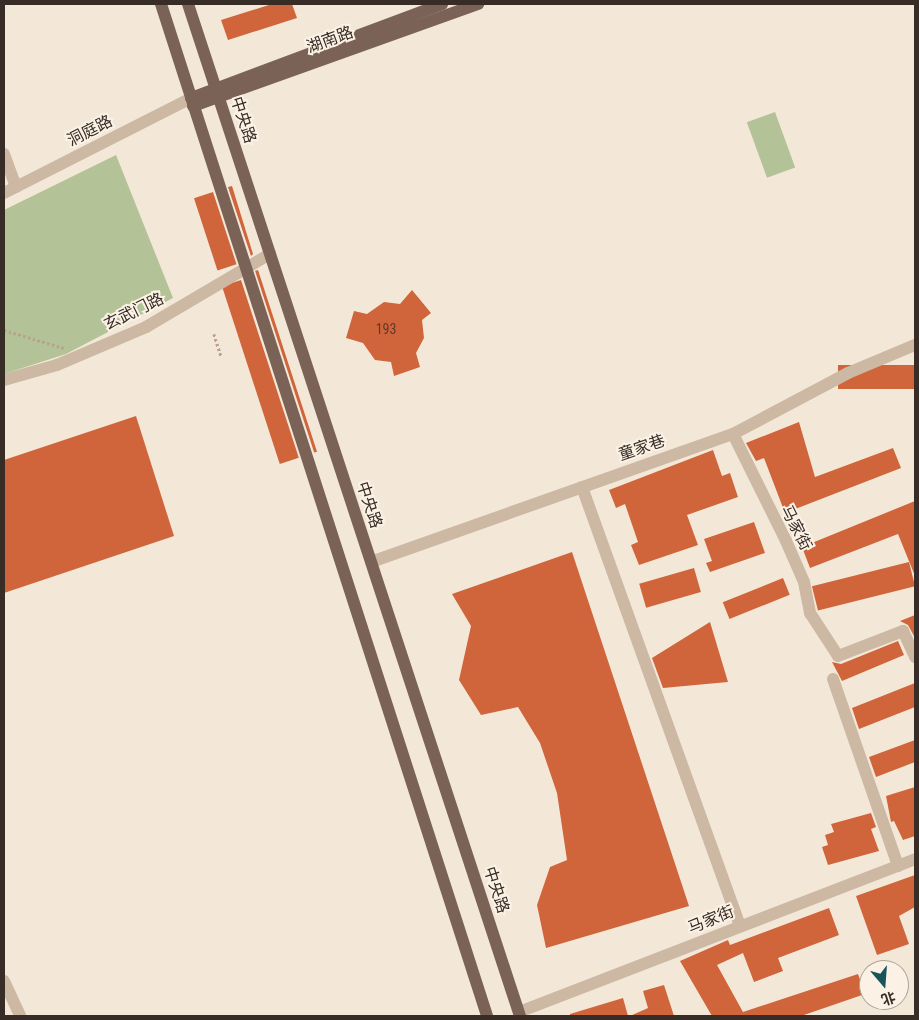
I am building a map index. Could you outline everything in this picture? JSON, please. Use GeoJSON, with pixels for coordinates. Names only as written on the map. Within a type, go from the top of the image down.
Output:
{"type":"FeatureCollection","features":[{"type":"Feature","properties":{"kind":"main road"},"geometry":{"type":"LineString","coordinates":[[161,4],[486,1016]]}},
{"type":"Feature","properties":{"kind":"main road","name":"中央路"},"geometry":{"type":"LineString","coordinates":[[188,4],[520,1014]]}},
{"type":"Feature","properties":{"kind":"main road","name":"湖南路"},"geometry":{"type":"LineString","coordinates":[[192,102],[442,4]]}},
{"type":"Feature","properties":{"kind":"main road","name":"湖南路"},"geometry":{"type":"LineString","coordinates":[[217,92],[478,4]]}},
{"type":"Feature","properties":{"kind":"street","name":"洞庭路"},"geometry":{"type":"LineString","coordinates":[[4,193],[192,102]]}},
{"type":"Feature","properties":{"kind":"street"},"geometry":{"type":"LineString","coordinates":[[4,154],[16,186]]}},
{"type":"Feature","properties":{"kind":"street","name":"玄武门路"},"geometry":{"type":"LineString","coordinates":[[4,380],[85,354],[146,327],[270,254]]}},
{"type":"Feature","properties":{"kind":"street","name":"童家巷"},"geometry":{"type":"LineString","coordinates":[[371,562],[733,434],[848,374],[915,345]]}},
{"type":"Feature","properties":{"kind":"street","name":"马家街"},"geometry":{"type":"LineString","coordinates":[[733,434],[786,541],[804,582],[810,613],[838,656],[903,631],[915,657]]}},
{"type":"Feature","properties":{"kind":"street"},"geometry":{"type":"LineString","coordinates":[[582,487],[740,926]]}},
{"type":"Feature","properties":{"kind":"street"},"geometry":{"type":"LineString","coordinates":[[833,679],[898,866]]}},
{"type":"Feature","properties":{"kind":"street","name":"马家街"},"geometry":{"type":"LineString","coordinates":[[520,1014],[740,926],[915,859]]}},
{"type":"Feature","properties":{"kind":"street"},"geometry":{"type":"LineString","coordinates":[[4,981],[20,1016]]}},
{"type":"Feature","properties":{"kind":"path"},"geometry":{"type":"LineString","coordinates":[[4,330],[85,354]]}},
{"type":"Feature","properties":{"kind":"path"},"geometry":{"type":"LineString","coordinates":[[214,334],[221,356]]}},
{"type":"Feature","properties":{"kind":"green space"},"geometry":{"type":"Polygon","coordinates":[[[775,112],[795,167],[767,178],[747,122],[775,112]]]}},
{"type":"Feature","properties":{"kind":"green space"},"geometry":{"type":"Polygon","coordinates":[[[116,155],[173,298],[66,354],[4,374],[4,210],[116,155]]]}},
{"type":"Feature","properties":{"kind":"building"},"geometry":{"type":"Polygon","coordinates":[[[272,4],[292,4],[297,18],[228,40],[221,20],[272,4]]]}},
{"type":"Feature","properties":{"kind":"building"},"geometry":{"type":"Polygon","coordinates":[[[232,186],[253,254],[251,256],[228,187],[232,186]]]}},
{"type":"Feature","properties":{"kind":"building"},"geometry":{"type":"Polygon","coordinates":[[[213,192],[236,264],[217,270],[194,198],[213,192]]]}},
{"type":"Feature","properties":{"kind":"building"},"geometry":{"type":"Polygon","coordinates":[[[258,270],[317,452],[314,453],[255,271],[258,270]]]}},
{"type":"Feature","properties":{"kind":"building"},"geometry":{"type":"Polygon","coordinates":[[[241,280],[299,458],[280,464],[222,286],[241,280]]]}},
{"type":"Feature","properties":{"kind":"building"},"geometry":{"type":"Polygon","coordinates":[[[412,290],[431,313],[422,320],[424,338],[416,353],[420,367],[394,376],[391,362],[375,360],[363,343],[346,338],[354,311],[367,314],[384,302],[400,304],[412,290]]]}},
{"type":"Feature","properties":{"kind":"building"},"geometry":{"type":"Polygon","coordinates":[[[838,365],[915,365],[915,389],[838,389],[838,365]]]}},
{"type":"Feature","properties":{"kind":"building"},"geometry":{"type":"Polygon","coordinates":[[[136,416],[174,536],[4,593],[4,460],[136,416]]]}},
{"type":"Feature","properties":{"kind":"building"},"geometry":{"type":"Polygon","coordinates":[[[799,422],[815,477],[893,448],[901,468],[785,513],[764,458],[756,461],[746,443],[799,422]]]}},
{"type":"Feature","properties":{"kind":"building"},"geometry":{"type":"Polygon","coordinates":[[[713,450],[722,476],[730,473],[738,497],[687,515],[698,545],[639,565],[631,545],[638,542],[625,504],[616,508],[609,490],[713,450]]]}},
{"type":"Feature","properties":{"kind":"building"},"geometry":{"type":"Polygon","coordinates":[[[915,501],[915,576],[898,534],[810,568],[802,547],[915,501]]]}},
{"type":"Feature","properties":{"kind":"building"},"geometry":{"type":"Polygon","coordinates":[[[754,522],[765,553],[710,572],[706,563],[712,561],[704,539],[754,522]]]}},
{"type":"Feature","properties":{"kind":"building"},"geometry":{"type":"Polygon","coordinates":[[[572,552],[689,906],[546,948],[537,905],[550,867],[567,860],[557,793],[540,743],[518,707],[481,715],[459,680],[471,626],[452,594],[572,552]]]}},
{"type":"Feature","properties":{"kind":"building"},"geometry":{"type":"Polygon","coordinates":[[[909,562],[915,586],[818,610],[812,586],[909,562]]]}},
{"type":"Feature","properties":{"kind":"building"},"geometry":{"type":"Polygon","coordinates":[[[694,568],[701,592],[646,608],[639,584],[694,568]]]}},
{"type":"Feature","properties":{"kind":"building"},"geometry":{"type":"Polygon","coordinates":[[[783,578],[790,595],[729,619],[723,602],[783,578]]]}},
{"type":"Feature","properties":{"kind":"building"},"geometry":{"type":"Polygon","coordinates":[[[915,615],[914,636],[908,625],[900,621],[915,615]]]}},
{"type":"Feature","properties":{"kind":"building"},"geometry":{"type":"Polygon","coordinates":[[[710,622],[728,682],[663,688],[652,658],[710,622]]]}},
{"type":"Feature","properties":{"kind":"building"},"geometry":{"type":"Polygon","coordinates":[[[898,641],[904,655],[842,681],[832,662],[841,664],[898,641]]]}},
{"type":"Feature","properties":{"kind":"building"},"geometry":{"type":"Polygon","coordinates":[[[915,683],[915,707],[859,729],[852,708],[915,683]]]}},
{"type":"Feature","properties":{"kind":"building"},"geometry":{"type":"Polygon","coordinates":[[[915,740],[915,762],[876,777],[869,757],[915,740]]]}},
{"type":"Feature","properties":{"kind":"building"},"geometry":{"type":"Polygon","coordinates":[[[915,787],[915,836],[903,840],[894,821],[891,822],[886,796],[915,787]]]}},
{"type":"Feature","properties":{"kind":"building"},"geometry":{"type":"Polygon","coordinates":[[[871,813],[876,827],[871,829],[879,851],[828,865],[822,847],[828,845],[825,835],[834,832],[831,824],[871,813]]]}},
{"type":"Feature","properties":{"kind":"building"},"geometry":{"type":"Polygon","coordinates":[[[915,875],[915,907],[899,916],[909,944],[877,955],[856,896],[915,875]]]}},
{"type":"Feature","properties":{"kind":"building"},"geometry":{"type":"Polygon","coordinates":[[[829,908],[839,935],[778,958],[783,971],[754,982],[743,953],[717,965],[743,1012],[858,974],[859,996],[801,1016],[712,1016],[680,961],[728,940],[730,945],[829,908]]]}},
{"type":"Feature","properties":{"kind":"building"},"geometry":{"type":"Polygon","coordinates":[[[664,985],[674,1016],[630,1016],[648,1008],[643,991],[664,985]]]}},
{"type":"Feature","properties":{"kind":"building"},"geometry":{"type":"Polygon","coordinates":[[[623,998],[628,1016],[570,1016],[570,1014],[623,998]]]}}]}
